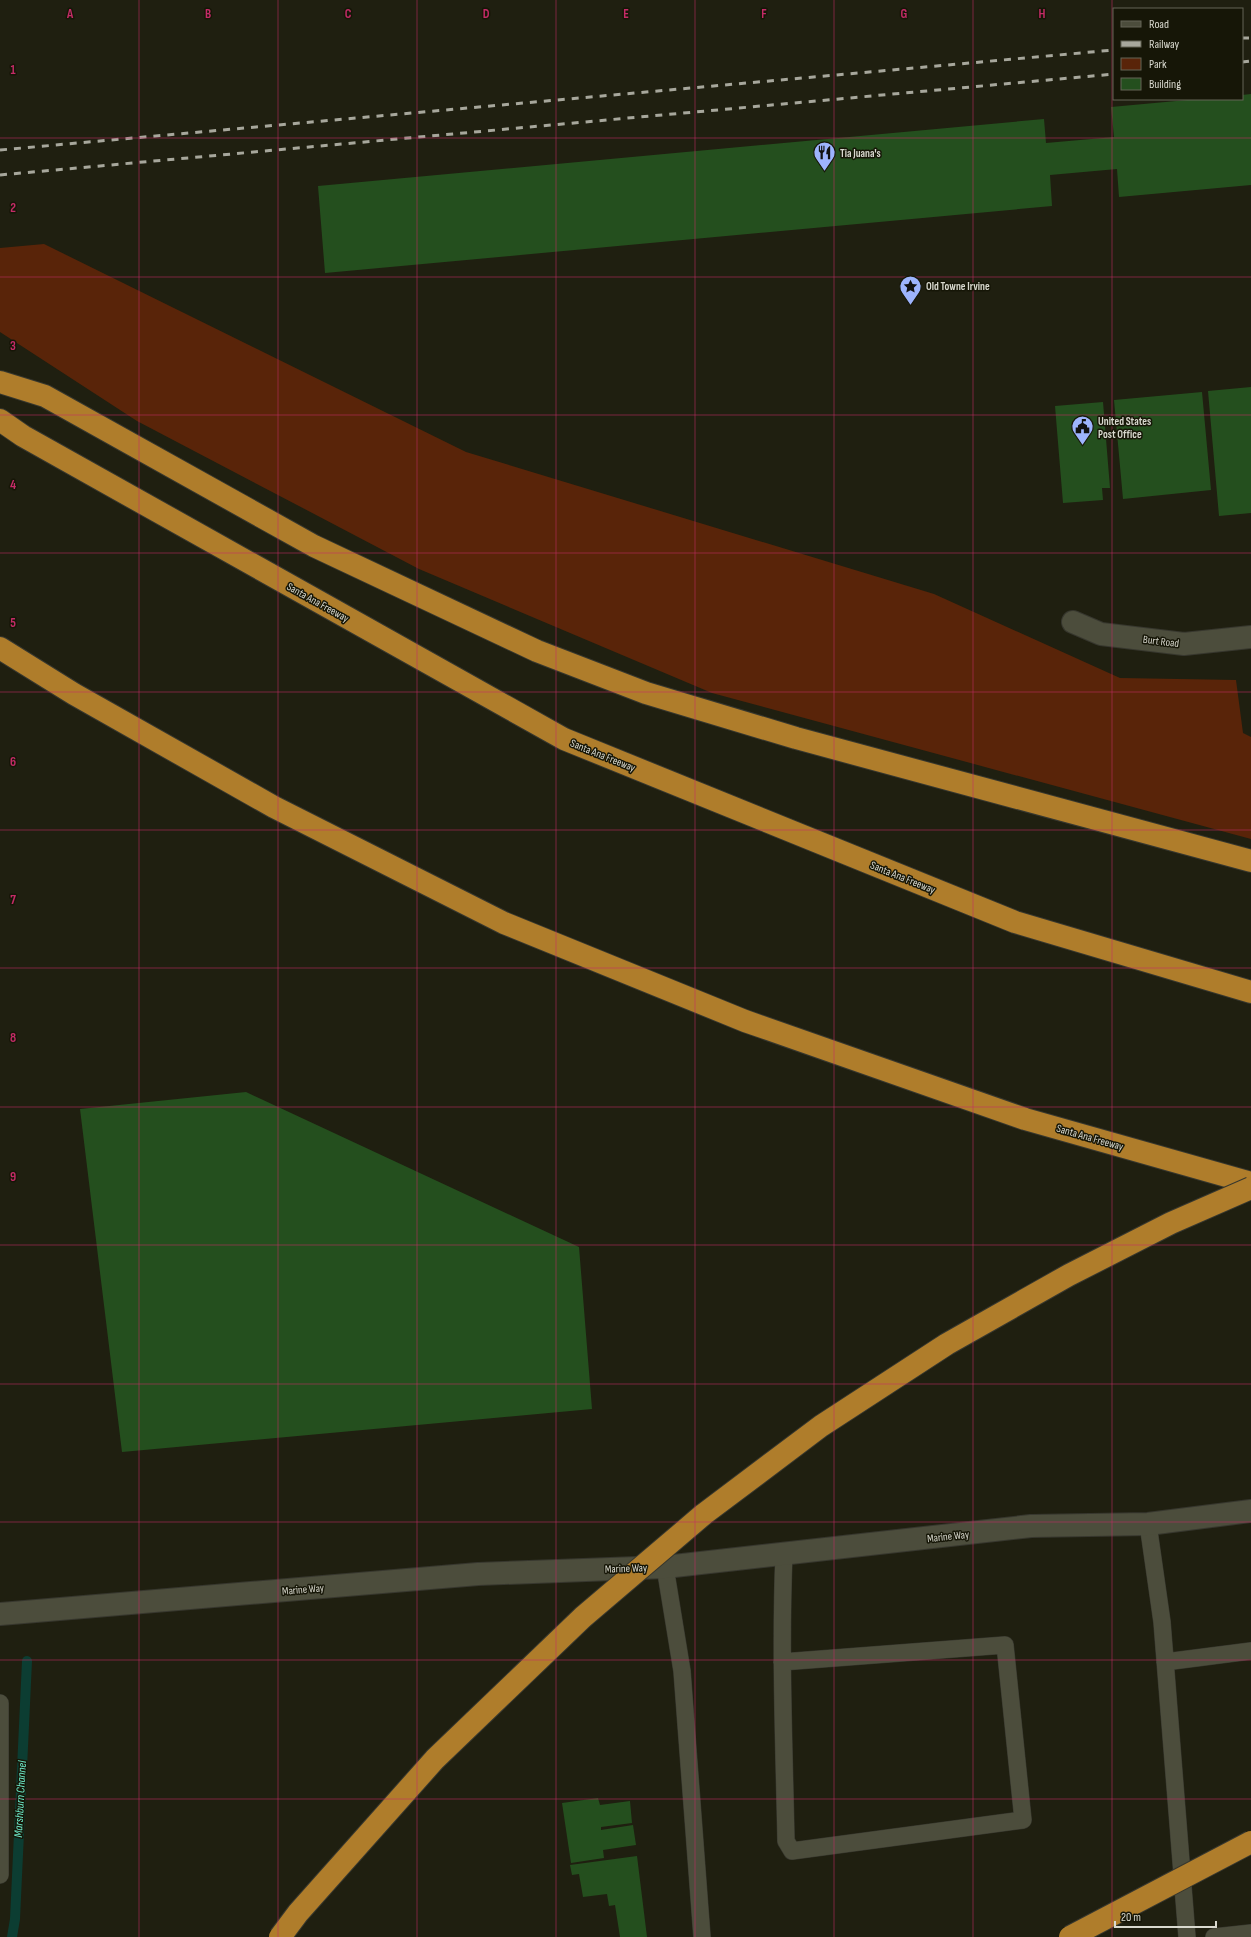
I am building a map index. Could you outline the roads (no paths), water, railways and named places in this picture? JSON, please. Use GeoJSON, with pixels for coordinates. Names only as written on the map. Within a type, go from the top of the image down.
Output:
{"type":"FeatureCollection","features":[{"type":"Feature","properties":{"kind":"highway"},"geometry":{"type":"LineString","coordinates":[[0,382],[45,396],[314,546],[544,654],[646,693],[796,738],[1251,861]]}},
{"type":"Feature","properties":{"kind":"highway","name":"Santa Ana Freeway"},"geometry":{"type":"LineString","coordinates":[[0,420],[23,436],[564,739],[1015,922],[1251,992]]}},
{"type":"Feature","properties":{"kind":"highway","name":"Santa Ana Freeway"},"geometry":{"type":"LineString","coordinates":[[0,648],[74,694],[274,806],[504,923],[745,1021],[1025,1119],[1251,1183]]}},
{"type":"Feature","properties":{"kind":"highway"},"geometry":{"type":"LineString","coordinates":[[280,1937],[298,1913],[435,1759],[583,1617],[704,1514],[821,1426],[947,1344],[1076,1271],[1171,1223],[1251,1188]]}},
{"type":"Feature","properties":{"kind":"highway"},"geometry":{"type":"LineString","coordinates":[[1070,1937],[1251,1842]]}},
{"type":"Feature","properties":{"kind":"main road","name":"Burt Road"},"geometry":{"type":"LineString","coordinates":[[1073,622],[1101,634],[1184,644],[1251,637]]}},
{"type":"Feature","properties":{"kind":"main road","name":"Marine Way"},"geometry":{"type":"LineString","coordinates":[[0,1614],[478,1574],[665,1567],[1031,1526],[1148,1524],[1251,1511]]}},
{"type":"Feature","properties":{"kind":"lane"},"geometry":{"type":"LineString","coordinates":[[1148,1524],[1162,1622],[1187,1937]]}},
{"type":"Feature","properties":{"kind":"lane"},"geometry":{"type":"LineString","coordinates":[[782,1662],[1005,1645],[1023,1820],[792,1851],[786,1841],[782,1662],[781,1617],[784,1554]]}},
{"type":"Feature","properties":{"kind":"lane"},"geometry":{"type":"LineString","coordinates":[[665,1567],[682,1671],[702,1937]]}},
{"type":"Feature","properties":{"kind":"lane"},"geometry":{"type":"LineString","coordinates":[[1164,1662],[1251,1651]]}},
{"type":"Feature","properties":{"kind":"lane"},"geometry":{"type":"LineString","coordinates":[[0,1702],[0,1875]]}},
{"type":"Feature","properties":{"kind":"lane"},"geometry":{"type":"LineString","coordinates":[[1214,1937],[1251,1933]]}},
{"type":"Feature","properties":{"kind":"waterway","name":"Marshburn Channel"},"geometry":{"type":"LineString","coordinates":[[12,1937],[15,1919],[27,1661]]}},
{"type":"Feature","properties":{"kind":"railway"},"geometry":{"type":"LineString","coordinates":[[1243,38],[1251,38]]}},
{"type":"Feature","properties":{"kind":"railway"},"geometry":{"type":"LineString","coordinates":[[0,150],[1113,50]]}},
{"type":"Feature","properties":{"kind":"railway"},"geometry":{"type":"LineString","coordinates":[[1243,62],[1251,61]]}},
{"type":"Feature","properties":{"kind":"railway"},"geometry":{"type":"LineString","coordinates":[[0,175],[1113,74]]}},
{"type":"Feature","properties":{"kind":"place","name":"Tia Juana's"},"geometry":{"type":"Point","coordinates":[824,172]}},
{"type":"Feature","properties":{"kind":"place","name":"Old Towne Irvine"},"geometry":{"type":"Point","coordinates":[910,306]}},
{"type":"Feature","properties":{"kind":"place","name":"United States Post Office"},"geometry":{"type":"Point","coordinates":[1083,446]}}]}
